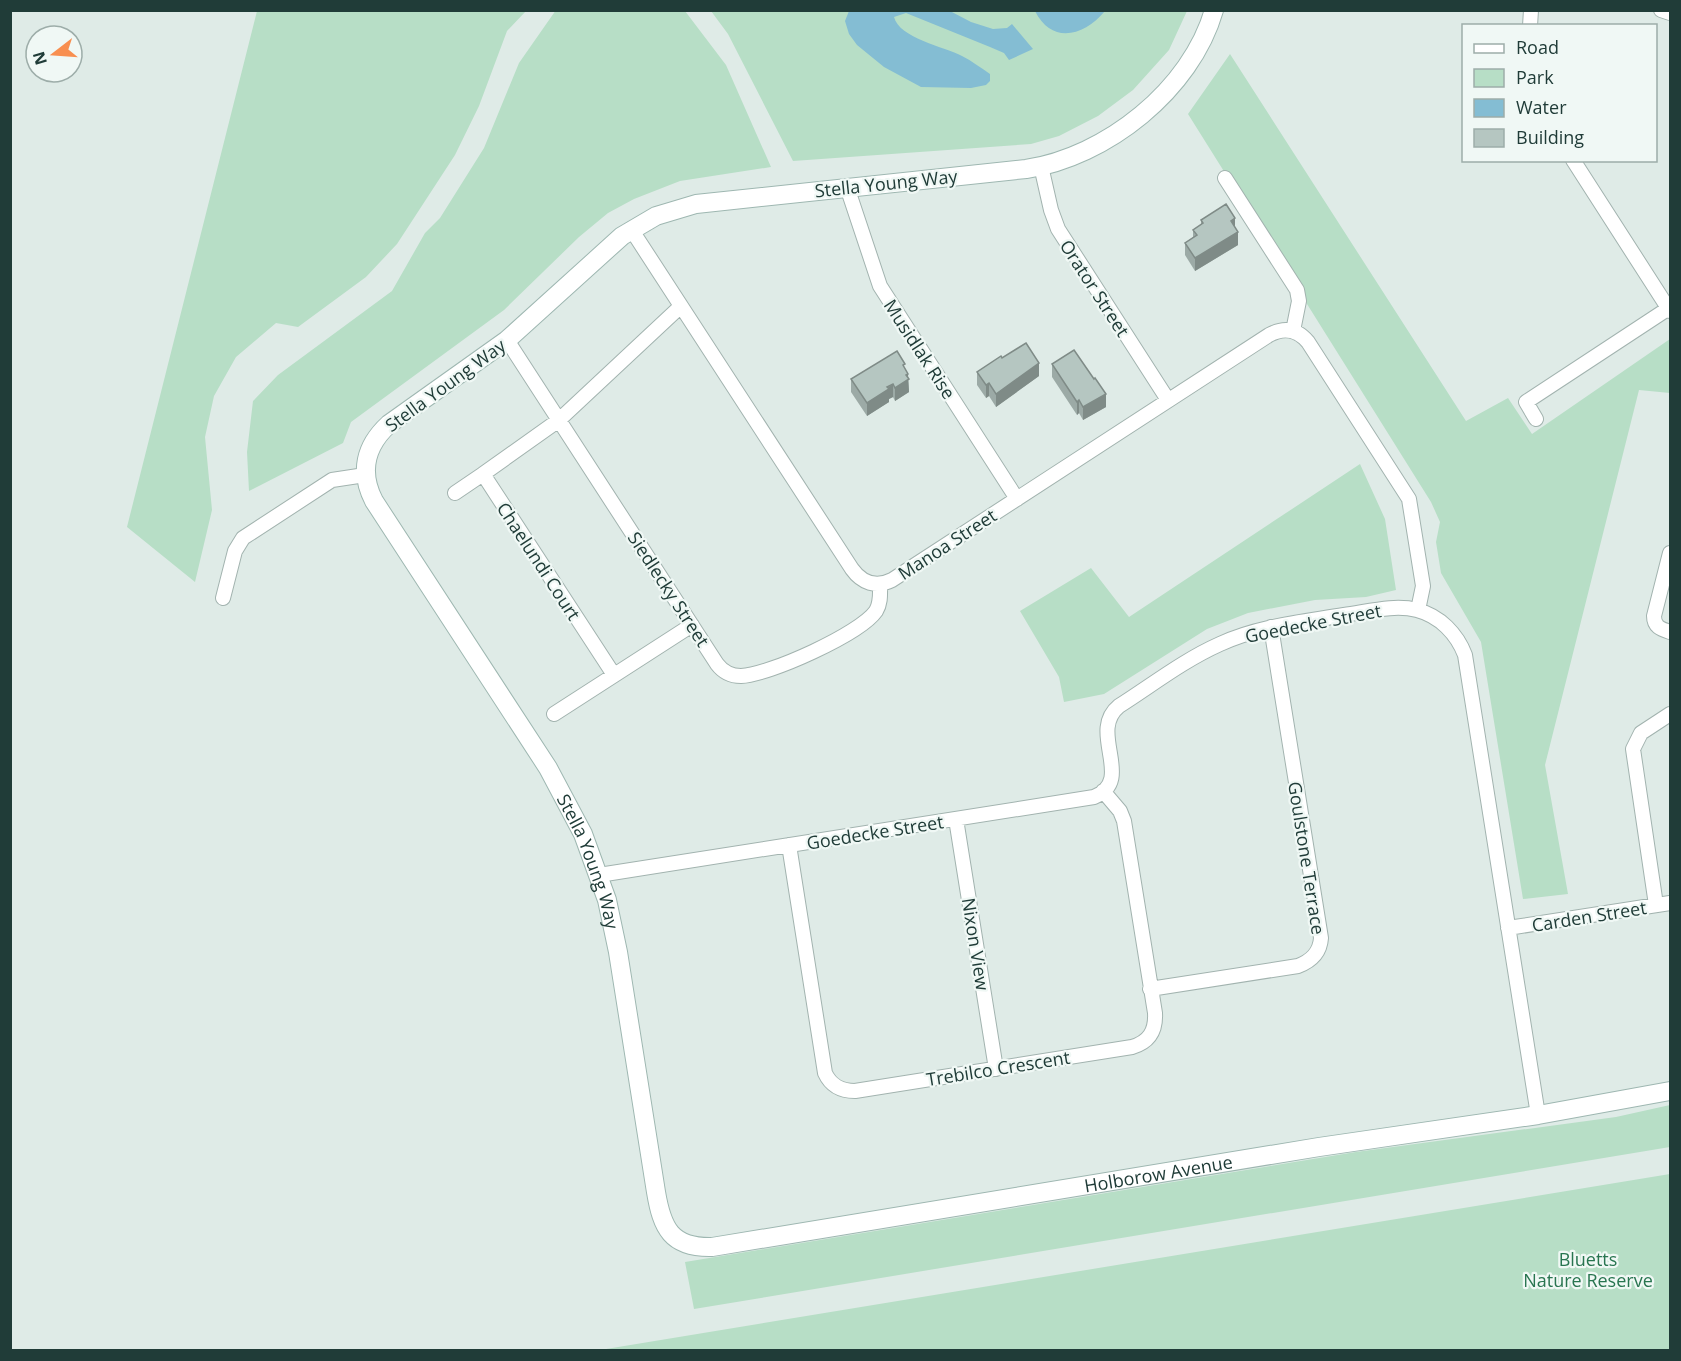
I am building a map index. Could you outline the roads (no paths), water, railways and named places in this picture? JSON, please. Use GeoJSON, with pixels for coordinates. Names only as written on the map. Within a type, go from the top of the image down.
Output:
{"type":"FeatureCollection","features":[{"type":"Feature","properties":{"kind":"street","name":"Stella Young Way"},"geometry":{"type":"LineString","coordinates":[[660,1215],[618,952],[599,875],[583,834],[561,790],[374,501],[365,475],[368,452],[382,430],[507,340],[631,229],[656,216],[696,204],[1041,166],[1067,159],[1093,148],[1156,102],[1190,62],[1206,32],[1214,10]]}},
{"type":"Feature","properties":{"kind":"street"},"geometry":{"type":"LineString","coordinates":[[1660,10],[1671,14]]}},
{"type":"Feature","properties":{"kind":"street"},"geometry":{"type":"LineString","coordinates":[[1536,419],[1526,402],[1670,309],[1574,162]]}},
{"type":"Feature","properties":{"kind":"street","name":"Orator Street"},"geometry":{"type":"LineString","coordinates":[[1041,166],[1051,210],[1058,229],[1168,400]]}},
{"type":"Feature","properties":{"kind":"street"},"geometry":{"type":"LineString","coordinates":[[1225,178],[1297,290],[1298,306],[1293,331],[1308,342],[1409,500],[1423,586],[1418,610]]}},
{"type":"Feature","properties":{"kind":"street","name":"Musidlak Rise"},"geometry":{"type":"LineString","coordinates":[[846,188],[880,286],[1017,499]]}},
{"type":"Feature","properties":{"kind":"street","name":"Manoa Street"},"geometry":{"type":"LineString","coordinates":[[631,229],[854,572],[863,581],[880,584],[892,580],[1269,335],[1281,330],[1293,331]]}},
{"type":"Feature","properties":{"kind":"street"},"geometry":{"type":"LineString","coordinates":[[455,493],[559,420],[681,306]]}},
{"type":"Feature","properties":{"kind":"street","name":"Siedlecky Street"},"geometry":{"type":"LineString","coordinates":[[507,340],[722,670],[734,675],[748,675],[811,654],[868,619],[879,605],[880,584]]}},
{"type":"Feature","properties":{"kind":"street","name":"Chaelundi Court"},"geometry":{"type":"LineString","coordinates":[[483,474],[614,675]]}},
{"type":"Feature","properties":{"kind":"street"},"geometry":{"type":"LineString","coordinates":[[224,598],[235,551],[243,538],[330,481],[339,477],[365,475]]}},
{"type":"Feature","properties":{"kind":"street"},"geometry":{"type":"LineString","coordinates":[[1671,553],[1654,619],[1659,627],[1671,632]]}},
{"type":"Feature","properties":{"kind":"street","name":"Goedecke Street"},"geometry":{"type":"LineString","coordinates":[[599,875],[1090,798],[1103,791],[1112,775],[1106,729],[1115,709],[1206,651],[1238,636],[1271,627],[1389,608],[1418,610],[1444,625],[1457,639],[1465,656],[1538,1114]]}},
{"type":"Feature","properties":{"kind":"street"},"geometry":{"type":"LineString","coordinates":[[554,714],[692,625]]}},
{"type":"Feature","properties":{"kind":"street","name":"Goulstone Terrace"},"geometry":{"type":"LineString","coordinates":[[1150,989],[1298,966],[1314,957],[1320,946],[1321,938],[1271,627]]}},
{"type":"Feature","properties":{"kind":"street"},"geometry":{"type":"LineString","coordinates":[[1664,904],[1633,749],[1641,733],[1671,714]]}},
{"type":"Feature","properties":{"kind":"street","name":"Trebilco Crescent"},"geometry":{"type":"LineString","coordinates":[[789,845],[825,1073],[832,1084],[840,1089],[855,1091],[1132,1047],[1148,1038],[1155,1028],[1155,1020],[1124,821],[1120,811],[1103,791]]}},
{"type":"Feature","properties":{"kind":"street","name":"Nixon View"},"geometry":{"type":"LineString","coordinates":[[956,819],[996,1069]]}},
{"type":"Feature","properties":{"kind":"street","name":"Carden Street"},"geometry":{"type":"LineString","coordinates":[[1508,928],[1664,904]]}},
{"type":"Feature","properties":{"kind":"street","name":"Holborow Avenue"},"geometry":{"type":"LineString","coordinates":[[660,1215],[667,1229],[678,1240],[694,1246],[712,1247],[1671,1091]]}},
{"type":"Feature","properties":{"kind":"water"},"geometry":{"type":"Polygon","coordinates":[[[849,11],[950,11],[971,22],[993,29],[1007,28],[1012,24],[1033,49],[1009,60],[1004,53],[906,13],[894,17],[904,31],[962,56],[990,74],[990,81],[986,85],[971,88],[921,87],[884,67],[857,45],[849,34],[845,21],[849,11]]]}},
{"type":"Feature","properties":{"kind":"water"},"geometry":{"type":"Polygon","coordinates":[[[1035,11],[1105,11],[1097,20],[1078,31],[1059,33],[1042,22],[1035,11]]]}},
{"type":"Feature","properties":{"kind":"park label","name":"Bluetts Nature Reserve"},"geometry":{"type":"Point","coordinates":[1588,1269]}}]}
